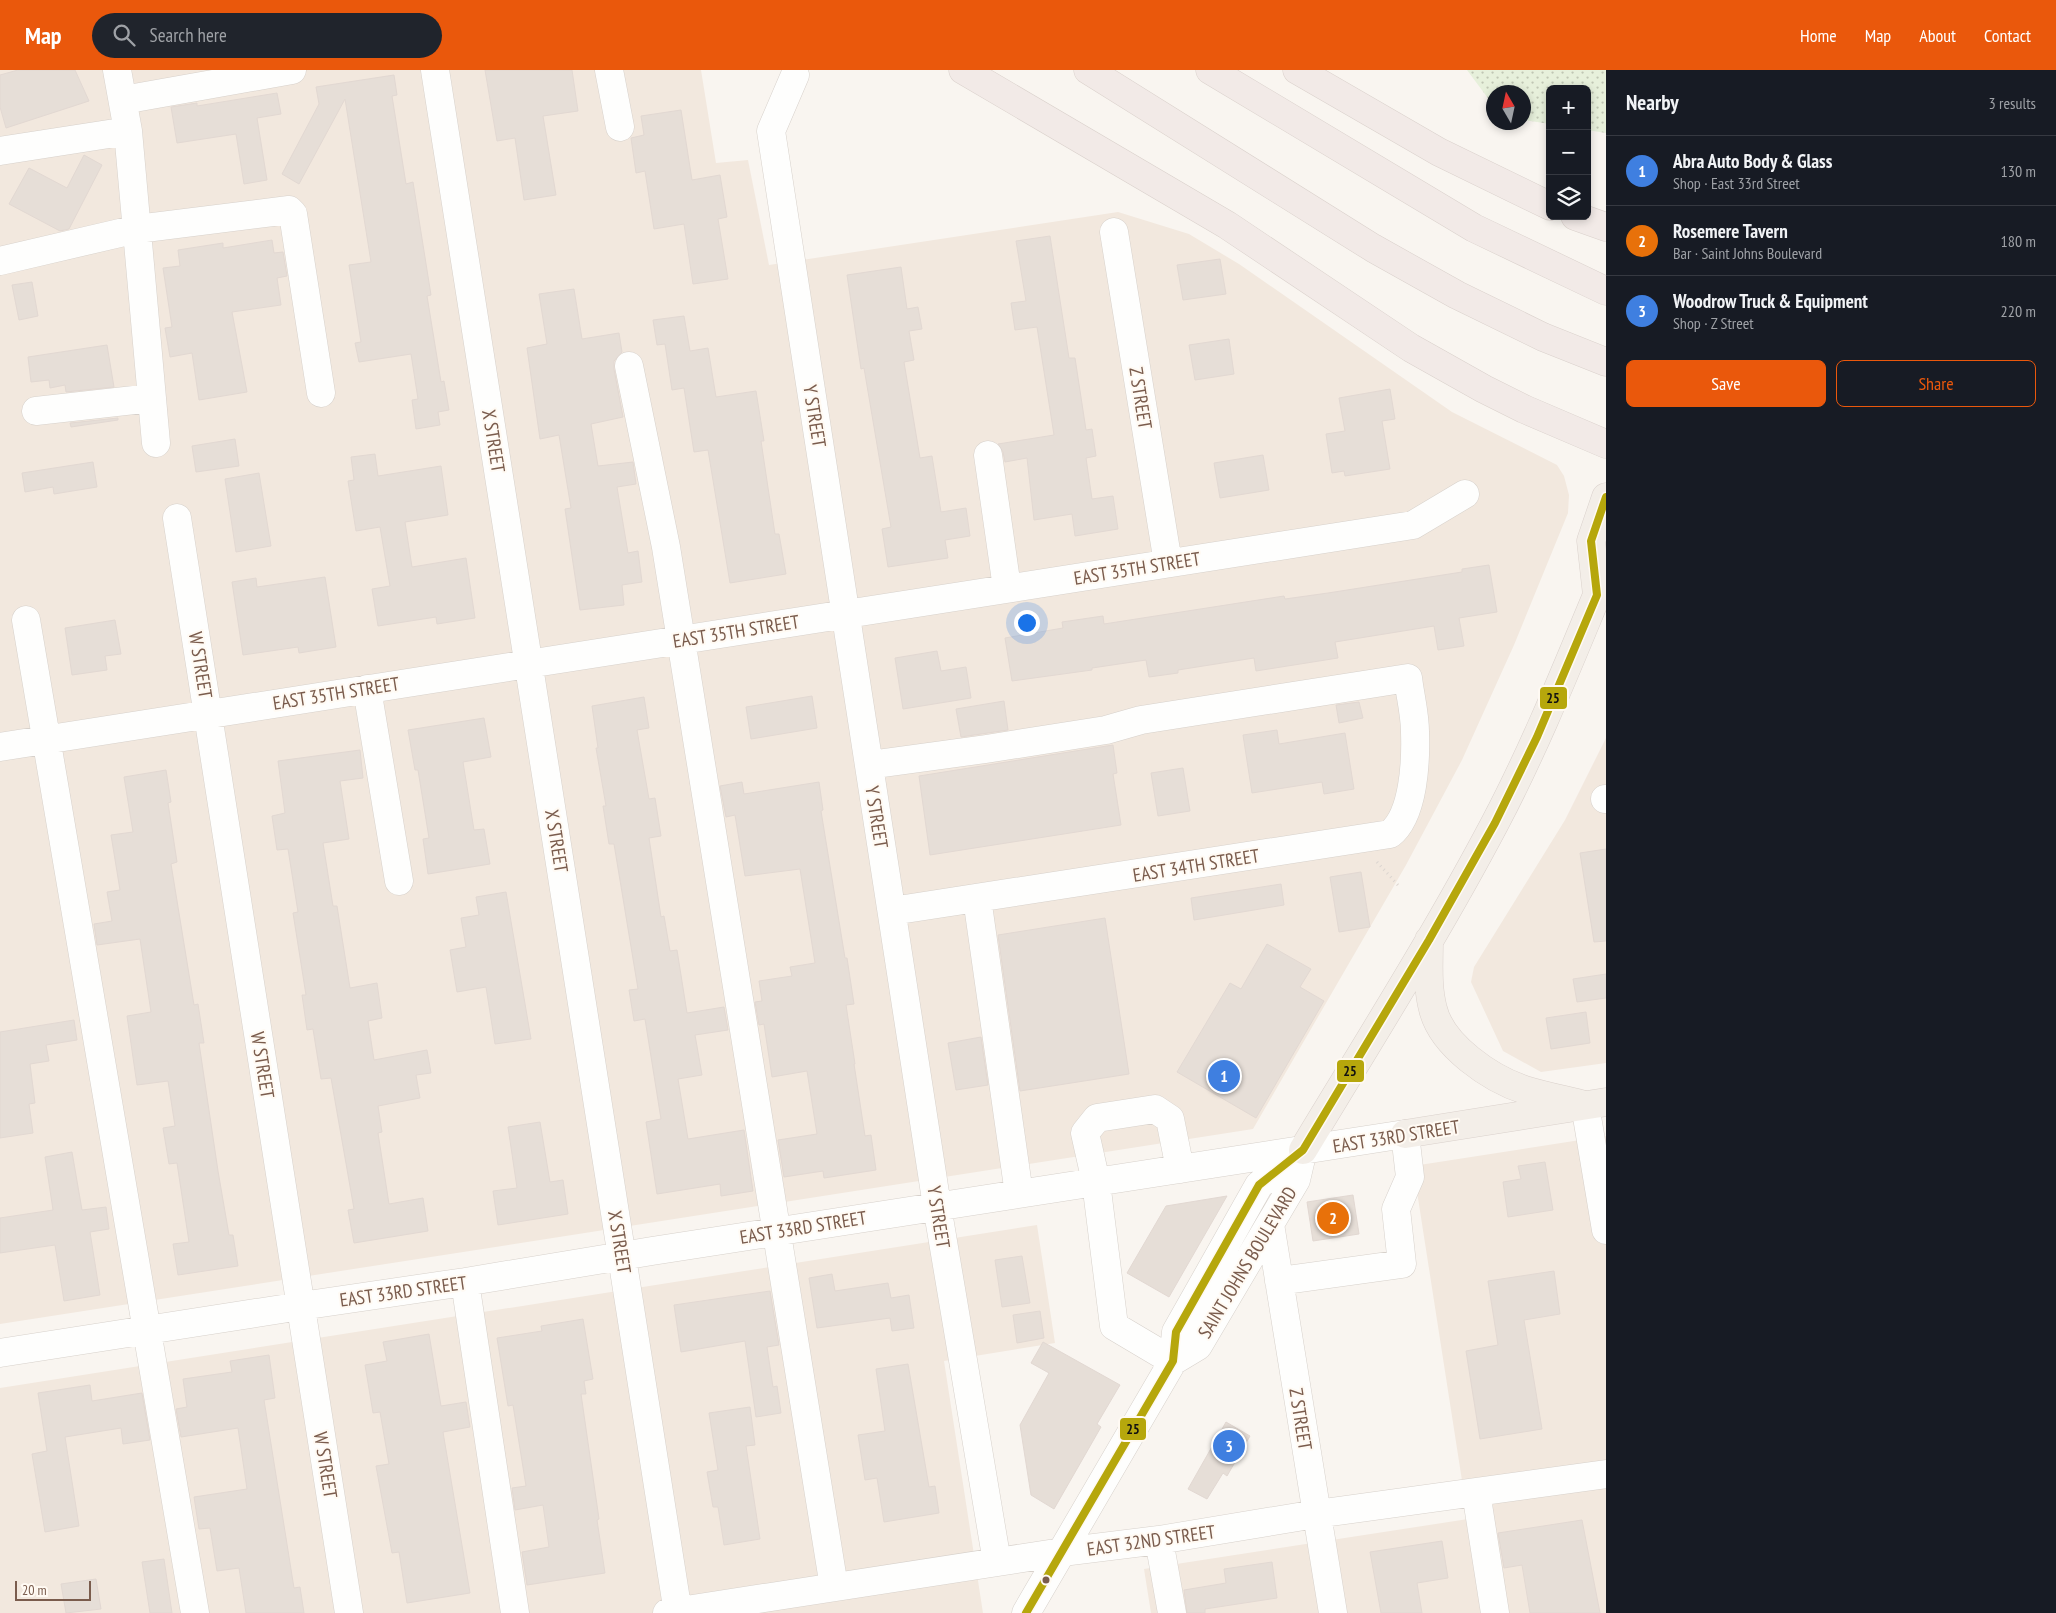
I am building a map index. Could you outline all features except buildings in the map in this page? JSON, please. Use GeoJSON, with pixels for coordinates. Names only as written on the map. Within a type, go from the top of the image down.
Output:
{"type":"FeatureCollection","features":[{"type":"Feature","properties":{"kind":"highway"},"geometry":{"type":"LineString","coordinates":[[963,70],[1227,225],[1411,348],[1484,390],[1606,444]]}},
{"type":"Feature","properties":{"kind":"highway"},"geometry":{"type":"LineString","coordinates":[[1088,70],[1373,248],[1457,295],[1543,337],[1606,362]]}},
{"type":"Feature","properties":{"kind":"highway"},"geometry":{"type":"LineString","coordinates":[[1210,70],[1474,228],[1606,291]]}},
{"type":"Feature","properties":{"kind":"highway"},"geometry":{"type":"LineString","coordinates":[[1297,70],[1439,152],[1546,204]]}},
{"type":"Feature","properties":{"kind":"highway"},"geometry":{"type":"LineString","coordinates":[[1586,220],[1606,227]]}},
{"type":"Feature","properties":{"kind":"main road"},"geometry":{"type":"LineString","coordinates":[[1601,589],[1591,541],[1606,497]]}},
{"type":"Feature","properties":{"kind":"main road","name":"SAINT JOHNS BOULEVARD"},"geometry":{"type":"LineString","coordinates":[[1303,1150],[1429,940],[1495,823],[1537,737],[1601,589]]}},
{"type":"Feature","properties":{"kind":"main road"},"geometry":{"type":"LineString","coordinates":[[1429,940],[1429,983],[1433,1009],[1438,1024],[1449,1040],[1474,1062],[1502,1080],[1524,1090],[1596,1104]]}},
{"type":"Feature","properties":{"kind":"main road","name":"EAST 33RD STREET"},"geometry":{"type":"LineString","coordinates":[[1405,1134],[1596,1104]]}},
{"type":"Feature","properties":{"kind":"street"},"geometry":{"type":"LineString","coordinates":[[117,70],[128,131],[156,443]]}},
{"type":"Feature","properties":{"kind":"street"},"geometry":{"type":"LineString","coordinates":[[123,100],[292,70]]}},
{"type":"Feature","properties":{"kind":"street","name":"X STREET"},"geometry":{"type":"LineString","coordinates":[[435,70],[622,1255],[674,1612]]}},
{"type":"Feature","properties":{"kind":"street"},"geometry":{"type":"LineString","coordinates":[[609,70],[620,127]]}},
{"type":"Feature","properties":{"kind":"street","name":"Y STREET"},"geometry":{"type":"LineString","coordinates":[[795,75],[771,131],[937,1206],[997,1562]]}},
{"type":"Feature","properties":{"kind":"street"},"geometry":{"type":"LineString","coordinates":[[0,151],[128,131]]}},
{"type":"Feature","properties":{"kind":"street"},"geometry":{"type":"LineString","coordinates":[[0,260],[137,229],[289,210],[293,214],[321,393]]}},
{"type":"Feature","properties":{"kind":"street","name":"Z STREET"},"geometry":{"type":"LineString","coordinates":[[1114,232],[1168,563]]}},
{"type":"Feature","properties":{"kind":"street"},"geometry":{"type":"LineString","coordinates":[[629,366],[666,547],[834,1587]]}},
{"type":"Feature","properties":{"kind":"street"},"geometry":{"type":"LineString","coordinates":[[36,411],[152,398]]}},
{"type":"Feature","properties":{"kind":"street"},"geometry":{"type":"LineString","coordinates":[[988,455],[1007,588]]}},
{"type":"Feature","properties":{"kind":"street","name":"EAST 35TH STREET"},"geometry":{"type":"LineString","coordinates":[[0,747],[1413,525],[1466,494]]}},
{"type":"Feature","properties":{"kind":"street","name":"W STREET"},"geometry":{"type":"LineString","coordinates":[[177,518],[349,1613]]}},
{"type":"Feature","properties":{"kind":"street"},"geometry":{"type":"LineString","coordinates":[[26,620],[145,1330],[195,1613]]}},
{"type":"Feature","properties":{"kind":"street","name":"EAST 34TH STREET"},"geometry":{"type":"LineString","coordinates":[[869,765],[1106,730],[1141,720],[1408,678],[1415,731],[1412,794],[1395,830],[1385,836],[892,911]]}},
{"type":"Feature","properties":{"kind":"street"},"geometry":{"type":"LineString","coordinates":[[367,689],[399,880]]}},
{"type":"Feature","properties":{"kind":"street"},"geometry":{"type":"LineString","coordinates":[[977,898],[1019,1194]]}},
{"type":"Feature","properties":{"kind":"street"},"geometry":{"type":"LineString","coordinates":[[1596,1104],[1606,1230]]}},
{"type":"Feature","properties":{"kind":"street"},"geometry":{"type":"LineString","coordinates":[[1174,1361],[1114,1326],[1096,1182],[1086,1133],[1097,1118],[1155,1109],[1170,1119],[1180,1169]]}},
{"type":"Feature","properties":{"kind":"street"},"geometry":{"type":"LineString","coordinates":[[1279,1281],[1402,1264],[1396,1209],[1410,1177],[1405,1134]]}},
{"type":"Feature","properties":{"kind":"street","name":"EAST 33RD STREET"},"geometry":{"type":"LineString","coordinates":[[0,1353],[1405,1134]]}},
{"type":"Feature","properties":{"kind":"street","name":"SAINT JOHNS BOULEVARD"},"geometry":{"type":"LineString","coordinates":[[1174,1361],[1198,1346],[1296,1180],[1303,1150]]}},
{"type":"Feature","properties":{"kind":"street","name":"SAINT JOHNS BOULEVARD"},"geometry":{"type":"LineString","coordinates":[[1026,1613],[1174,1361],[1176,1332],[1259,1185],[1303,1150]]}},
{"type":"Feature","properties":{"kind":"street","name":"Z STREET"},"geometry":{"type":"LineString","coordinates":[[1270,1224],[1333,1613]]}},
{"type":"Feature","properties":{"kind":"street"},"geometry":{"type":"LineString","coordinates":[[464,1282],[515,1613]]}},
{"type":"Feature","properties":{"kind":"street","name":"EAST 32ND STREET"},"geometry":{"type":"LineString","coordinates":[[674,1612],[1062,1552],[1160,1540],[1316,1514],[1606,1474]]}},
{"type":"Feature","properties":{"kind":"street"},"geometry":{"type":"LineString","coordinates":[[1476,1492],[1495,1613]]}},
{"type":"Feature","properties":{"kind":"street"},"geometry":{"type":"LineString","coordinates":[[1160,1540],[1172,1613]]}},
{"type":"Feature","properties":{"kind":"shaded area"},"geometry":{"type":"Polygon","coordinates":[[[0,70],[701,70],[716,163],[748,160],[769,265],[1118,212],[1189,234],[1239,264],[1452,412],[1557,465],[1564,476],[1569,495],[1568,513],[1514,645],[1462,760],[1406,865],[1253,1129],[0,1324],[0,70]]]}},
{"type":"Feature","properties":{"kind":"shaded area"},"geometry":{"type":"Polygon","coordinates":[[[1606,738],[1606,1063],[1541,1072],[1503,1051],[1471,982],[1474,967],[1565,820],[1606,738]]]}},
{"type":"Feature","properties":{"kind":"shaded area"},"geometry":{"type":"Polygon","coordinates":[[[1606,1136],[1606,1613],[1151,1613],[1144,1569],[1468,1519],[1413,1166],[1606,1136]]]}},
{"type":"Feature","properties":{"kind":"shaded area"},"geometry":{"type":"Polygon","coordinates":[[[1037,1225],[1055,1343],[944,1361],[983,1613],[0,1613],[0,1388],[1037,1225]]]}},
{"type":"Feature","properties":{"kind":"green space"},"geometry":{"type":"Polygon","coordinates":[[[1467,70],[1606,70],[1606,133],[1591,131],[1591,85],[1546,85],[1546,123],[1531,121],[1531,85],[1486,85],[1486,96],[1467,70]]]}},
{"type":"Feature","properties":{"kind":"transit line","name":"25"},"geometry":{"type":"LineString","coordinates":[[1026,1613],[1173,1361],[1176,1332],[1259,1185],[1303,1150],[1429,940],[1495,823],[1537,737],[1597,595],[1591,541],[1606,497]]}},
{"type":"Feature","properties":{"kind":"place","name":"Abra Auto Body & Glass"},"geometry":{"type":"Point","coordinates":[1224,1076]}},
{"type":"Feature","properties":{"kind":"place","name":"Rosemere Tavern"},"geometry":{"type":"Point","coordinates":[1333,1218]}},
{"type":"Feature","properties":{"kind":"place","name":"Woodrow Truck & Equipment"},"geometry":{"type":"Point","coordinates":[1229,1446]}}]}
